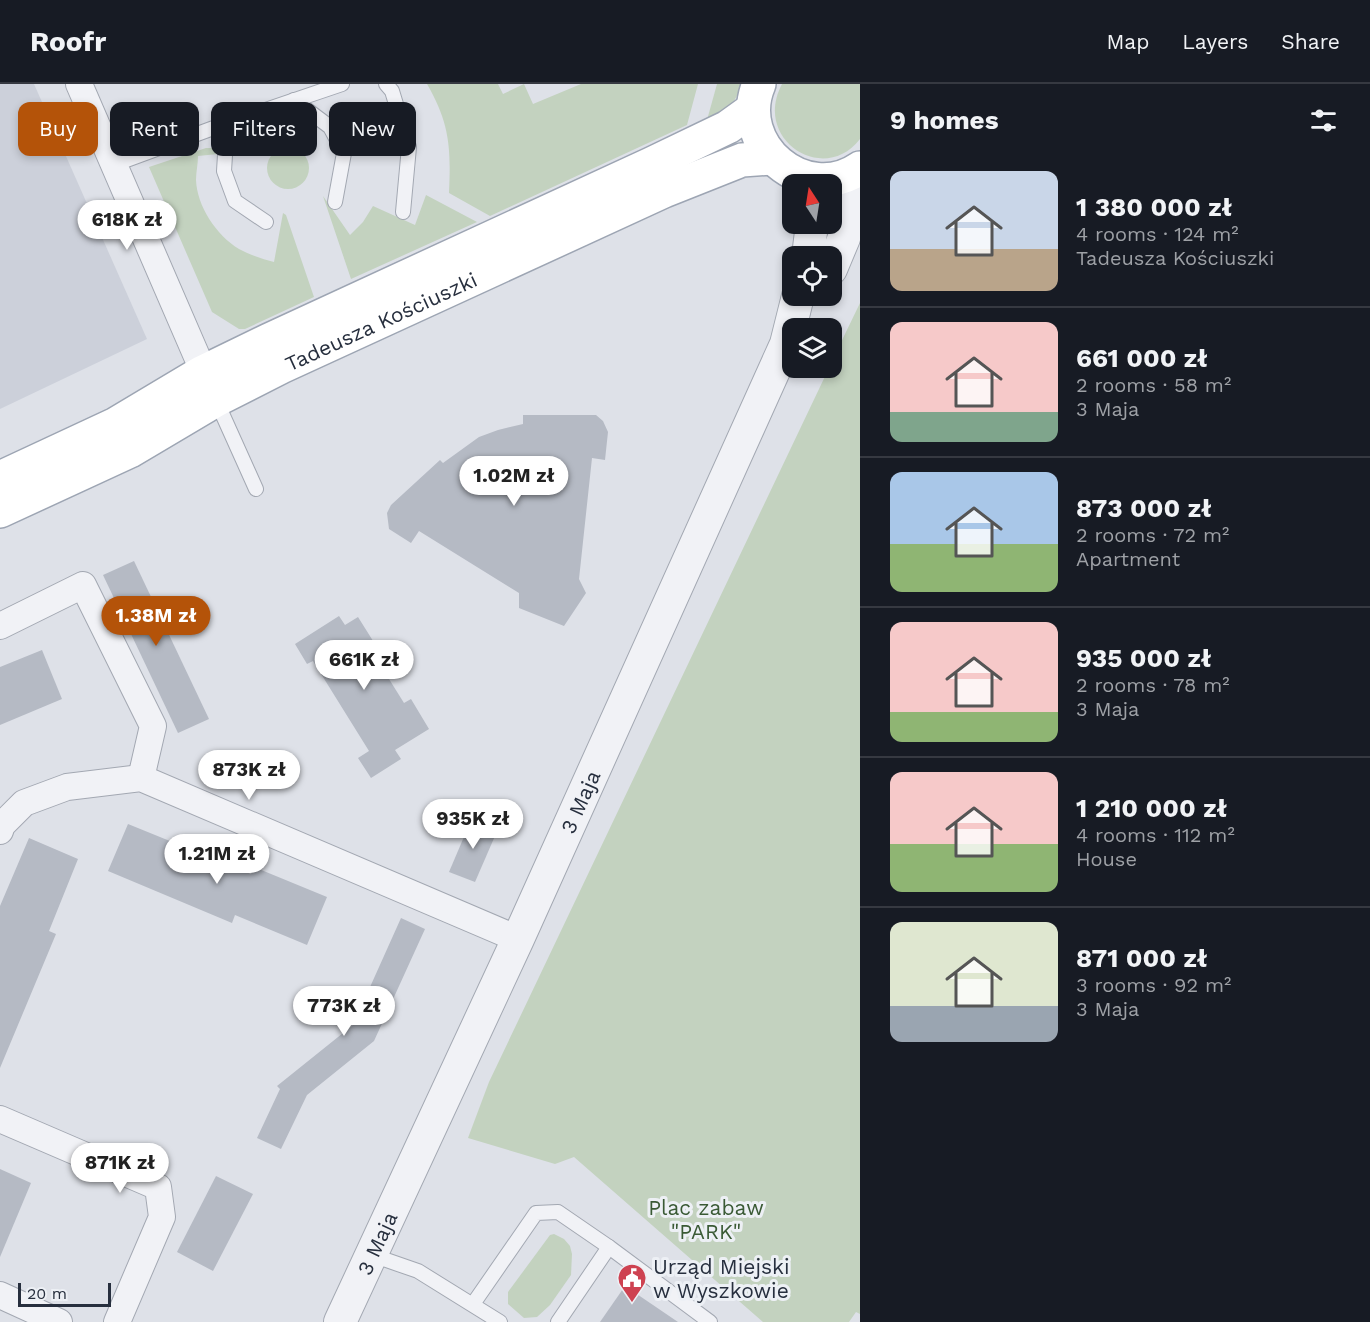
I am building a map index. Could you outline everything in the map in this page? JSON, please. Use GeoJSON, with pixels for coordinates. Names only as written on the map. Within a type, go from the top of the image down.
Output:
{"type":"FeatureCollection","features":[{"type":"Feature","properties":{"kind":"main road"},"geometry":{"type":"LineString","coordinates":[[756,97],[755,127],[762,144],[772,158],[793,174]]}},
{"type":"Feature","properties":{"kind":"main road","name":"Tadeusza Kościuszki"},"geometry":{"type":"LineString","coordinates":[[0,511],[130,451],[268,340],[728,127],[756,97]]}},
{"type":"Feature","properties":{"kind":"main road","name":"Tadeusza Kościuszki"},"geometry":{"type":"LineString","coordinates":[[0,478],[116,424],[210,386],[281,368],[664,191],[742,159],[772,158]]}},
{"type":"Feature","properties":{"kind":"main road"},"geometry":{"type":"LineString","coordinates":[[842,176],[860,168]]}},
{"type":"Feature","properties":{"kind":"street"},"geometry":{"type":"LineString","coordinates":[[79,84],[210,386]]}},
{"type":"Feature","properties":{"kind":"street"},"geometry":{"type":"LineString","coordinates":[[841,246],[860,180]]}},
{"type":"Feature","properties":{"kind":"street","name":"3 Maja"},"geometry":{"type":"LineString","coordinates":[[340,1322],[518,939],[782,358]]}},
{"type":"Feature","properties":{"kind":"street"},"geometry":{"type":"LineString","coordinates":[[0,626],[83,585],[153,726],[141,778]]}},
{"type":"Feature","properties":{"kind":"street"},"geometry":{"type":"LineString","coordinates":[[0,831],[24,803],[67,787],[141,778],[518,939]]}},
{"type":"Feature","properties":{"kind":"street"},"geometry":{"type":"LineString","coordinates":[[0,1119],[158,1187],[162,1217],[117,1322]]}},
{"type":"Feature","properties":{"kind":"street"},"geometry":{"type":"LineString","coordinates":[[0,1295],[59,1322]]}},
{"type":"Feature","properties":{"kind":"lane"},"geometry":{"type":"LineString","coordinates":[[288,102],[342,84]]}},
{"type":"Feature","properties":{"kind":"lane"},"geometry":{"type":"LineString","coordinates":[[386,84],[392,91],[409,147],[403,212]]}},
{"type":"Feature","properties":{"kind":"lane"},"geometry":{"type":"LineString","coordinates":[[294,100],[330,127],[344,153],[335,202]]}},
{"type":"Feature","properties":{"kind":"lane"},"geometry":{"type":"LineString","coordinates":[[113,165],[211,129]]}},
{"type":"Feature","properties":{"kind":"lane"},"geometry":{"type":"LineString","coordinates":[[225,156],[224,171],[235,201],[266,222]]}},
{"type":"Feature","properties":{"kind":"lane"},"geometry":{"type":"LineString","coordinates":[[210,386],[256,489]]}},
{"type":"Feature","properties":{"kind":"lane"},"geometry":{"type":"LineString","coordinates":[[473,1305],[536,1213],[558,1212],[710,1322]]}},
{"type":"Feature","properties":{"kind":"lane"},"geometry":{"type":"LineString","coordinates":[[558,1322],[609,1247]]}},
{"type":"Feature","properties":{"kind":"lane"},"geometry":{"type":"LineString","coordinates":[[372,1255],[418,1271],[500,1322]]}},
{"type":"Feature","properties":{"kind":"shaded area"},"geometry":{"type":"Polygon","coordinates":[[[0,84],[34,84],[42,102],[18,102],[18,156],[66,156],[147,339],[0,409],[0,84]]]}},
{"type":"Feature","properties":{"kind":"green space"},"geometry":{"type":"Polygon","coordinates":[[[427,84],[498,84],[503,94],[524,84],[533,104],[581,84],[698,84],[687,125],[490,216],[449,193],[450,163],[445,124],[427,84]]]}},
{"type":"Feature","properties":{"kind":"green space"},"geometry":{"type":"Polygon","coordinates":[[[717,84],[743,84],[732,105],[717,119],[707,120],[717,84]]]}},
{"type":"Feature","properties":{"kind":"green space"},"geometry":{"type":"Polygon","coordinates":[[[782,84],[860,84],[860,139],[845,152],[828,158],[812,157],[796,150],[784,138],[776,123],[775,104],[782,84]]]}},
{"type":"Feature","properties":{"kind":"green space"},"geometry":{"type":"Polygon","coordinates":[[[211,148],[211,155],[199,156],[199,150],[211,148]]]}},
{"type":"Feature","properties":{"kind":"green space"},"geometry":{"type":"Polygon","coordinates":[[[182,156],[198,156],[197,190],[209,219],[231,243],[256,257],[274,262],[283,213],[286,215],[314,297],[245,329],[239,329],[212,312],[149,167],[182,156]]]}},
{"type":"Feature","properties":{"kind":"green space"},"geometry":{"type":"Polygon","coordinates":[[[271,156],[305,156],[308,160],[308,176],[296,188],[280,188],[268,176],[268,160],[271,156]]]}},
{"type":"Feature","properties":{"kind":"green space"},"geometry":{"type":"Polygon","coordinates":[[[426,195],[477,222],[351,279],[323,196],[350,235],[363,222],[373,206],[415,225],[426,195]]]}},
{"type":"Feature","properties":{"kind":"green space","name":"Plac zabaw \"PARK\""},"geometry":{"type":"Polygon","coordinates":[[[860,303],[860,1314],[856,1312],[849,1322],[763,1322],[574,1157],[555,1164],[468,1138],[489,1082],[824,378],[842,378],[842,340],[860,303]]]}},
{"type":"Feature","properties":{"kind":"green space"},"geometry":{"type":"Polygon","coordinates":[[[554,1234],[564,1239],[570,1246],[571,1275],[550,1305],[537,1317],[524,1318],[508,1304],[508,1292],[550,1235],[554,1234]]]}},
{"type":"Feature","properties":{"kind":"building"},"geometry":{"type":"Polygon","coordinates":[[[523,415],[596,415],[603,421],[608,432],[605,460],[592,458],[579,579],[586,593],[564,626],[519,608],[519,593],[419,531],[411,543],[389,529],[387,513],[391,505],[440,460],[443,463],[479,437],[523,424],[523,415]]]}},
{"type":"Feature","properties":{"kind":"building"},"geometry":{"type":"Polygon","coordinates":[[[134,561],[209,719],[178,733],[103,575],[134,561]]]}},
{"type":"Feature","properties":{"kind":"building"},"geometry":{"type":"Polygon","coordinates":[[[339,616],[345,625],[358,617],[385,660],[379,663],[404,703],[411,699],[429,729],[395,750],[401,759],[371,778],[358,758],[369,751],[313,661],[307,664],[295,644],[339,616]]]}},
{"type":"Feature","properties":{"kind":"building"},"geometry":{"type":"Polygon","coordinates":[[[42,650],[62,699],[0,725],[0,667],[42,650]]]}},
{"type":"Feature","properties":{"kind":"building"},"geometry":{"type":"Polygon","coordinates":[[[472,818],[498,829],[475,882],[449,872],[472,818]]]}},
{"type":"Feature","properties":{"kind":"building"},"geometry":{"type":"Polygon","coordinates":[[[128,824],[251,874],[254,867],[327,897],[307,945],[235,915],[232,923],[108,871],[128,824]]]}},
{"type":"Feature","properties":{"kind":"building"},"geometry":{"type":"Polygon","coordinates":[[[29,838],[78,859],[49,931],[56,934],[0,1068],[0,906],[29,838]]]}},
{"type":"Feature","properties":{"kind":"building"},"geometry":{"type":"Polygon","coordinates":[[[401,918],[425,929],[374,1041],[307,1095],[281,1149],[257,1138],[280,1089],[277,1086],[353,1025],[401,918]]]}},
{"type":"Feature","properties":{"kind":"building"},"geometry":{"type":"Polygon","coordinates":[[[0,1169],[31,1183],[0,1257],[0,1169]]]}},
{"type":"Feature","properties":{"kind":"building"},"geometry":{"type":"Polygon","coordinates":[[[216,1176],[253,1194],[213,1271],[177,1252],[216,1176]]]}},
{"type":"Feature","properties":{"kind":"building","name":"Urząd Miejski w Wyszkowie"},"geometry":{"type":"Polygon","coordinates":[[[625,1286],[678,1322],[600,1322],[625,1286]]]}},
{"type":"Feature","properties":{"kind":"place","name":"Urząd Miejski w Wyszkowie"},"geometry":{"type":"Point","coordinates":[632,1304]}}]}
